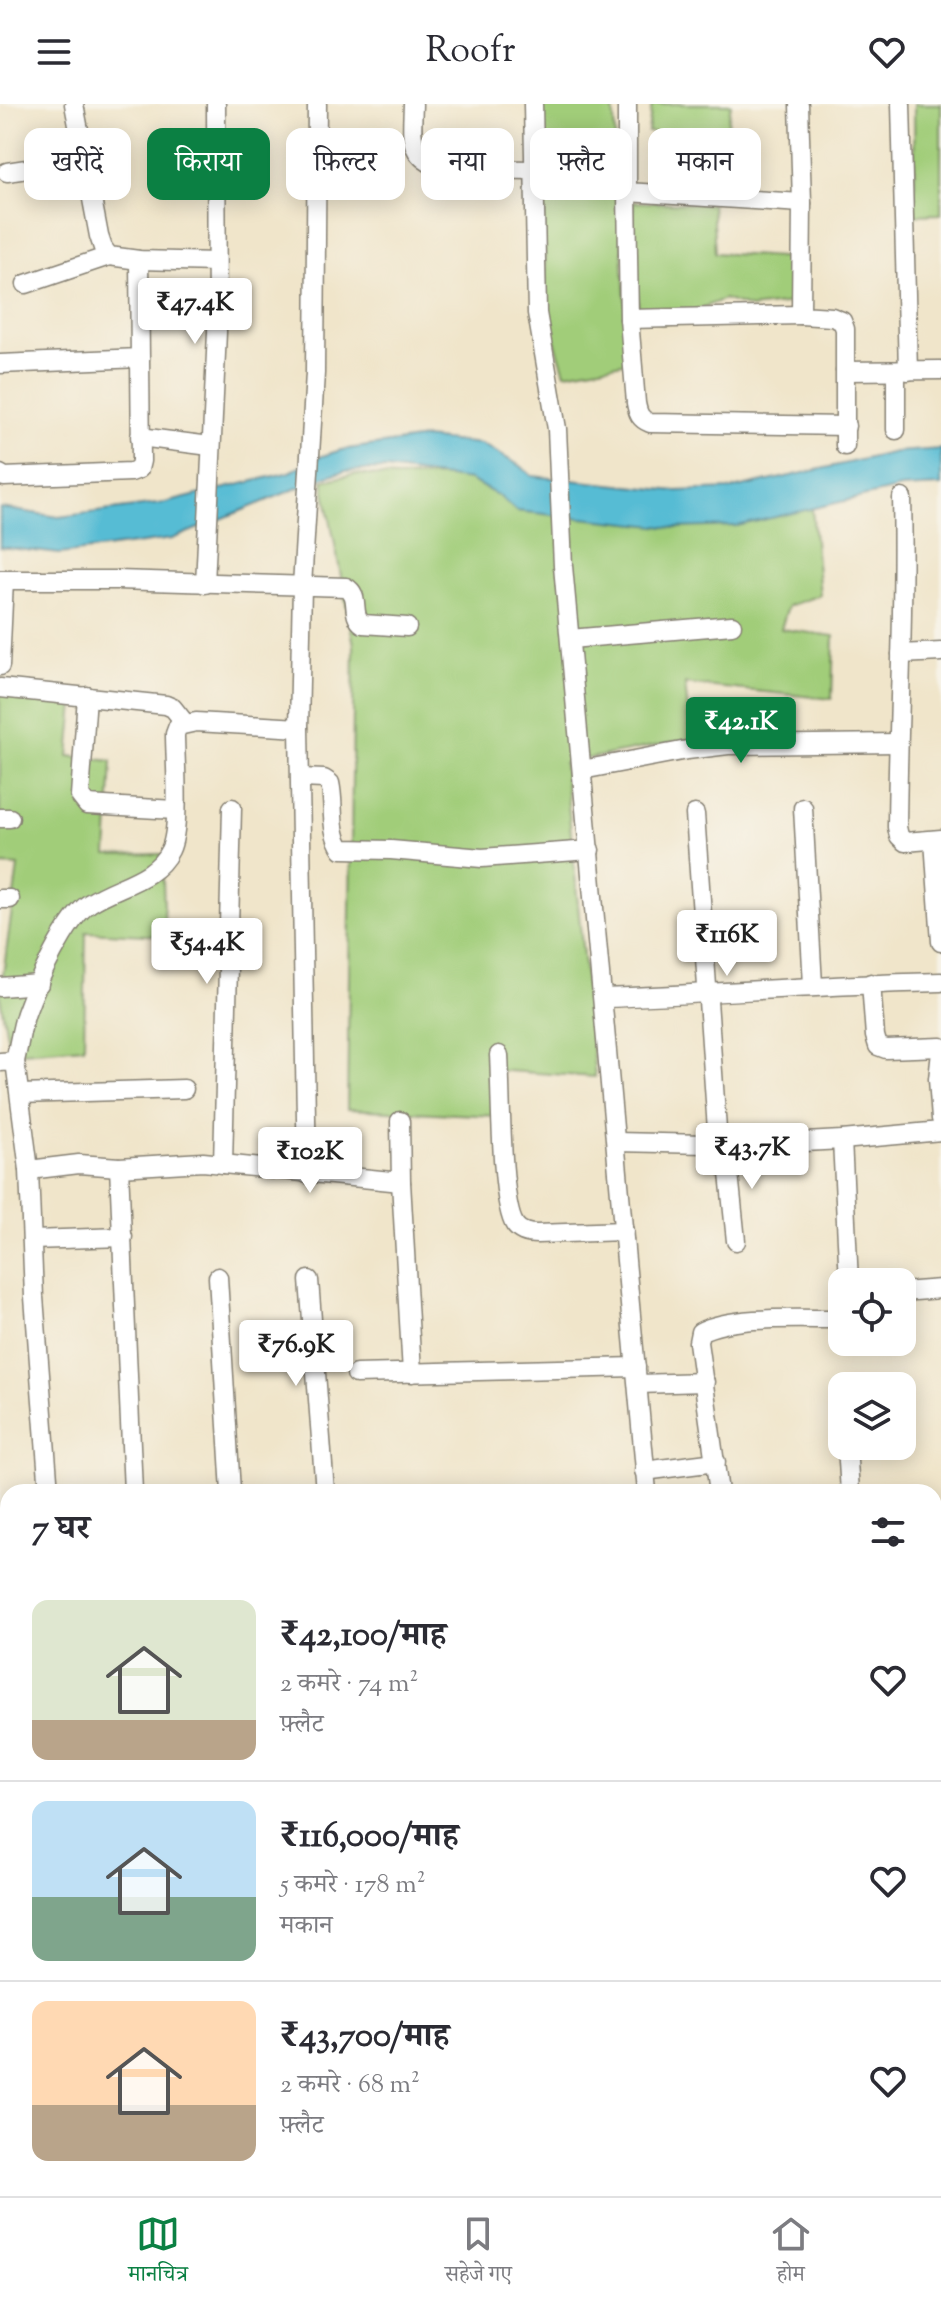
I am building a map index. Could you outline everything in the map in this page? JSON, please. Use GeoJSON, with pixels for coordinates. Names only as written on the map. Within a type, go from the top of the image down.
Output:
{"type":"FeatureCollection","features":[{"type":"Feature","properties":{"kind":"street"},"geometry":{"type":"LineString","coordinates":[[74,104],[79,128]]}},
{"type":"Feature","properties":{"kind":"street"},"geometry":{"type":"LineString","coordinates":[[205,584],[217,332],[216,104]]}},
{"type":"Feature","properties":{"kind":"street"},"geometry":{"type":"LineString","coordinates":[[307,1174],[299,728],[302,586],[315,373],[317,104]]}},
{"type":"Feature","properties":{"kind":"street"},"geometry":{"type":"LineString","coordinates":[[413,104],[412,142],[416,152],[430,165],[445,169],[530,170]]}},
{"type":"Feature","properties":{"kind":"street"},"geometry":{"type":"LineString","coordinates":[[533,104],[533,128]]}},
{"type":"Feature","properties":{"kind":"street"},"geometry":{"type":"LineString","coordinates":[[627,104],[627,128]]}},
{"type":"Feature","properties":{"kind":"street"},"geometry":{"type":"LineString","coordinates":[[799,104],[801,315]]}},
{"type":"Feature","properties":{"kind":"street"},"geometry":{"type":"LineString","coordinates":[[896,430],[902,371],[901,104]]}},
{"type":"Feature","properties":{"kind":"street"},"geometry":{"type":"LineString","coordinates":[[7,172],[24,169]]}},
{"type":"Feature","properties":{"kind":"street"},"geometry":{"type":"LineString","coordinates":[[632,192],[802,203]]}},
{"type":"Feature","properties":{"kind":"street"},"geometry":{"type":"LineString","coordinates":[[92,200],[99,236],[109,256]]}},
{"type":"Feature","properties":{"kind":"street"},"geometry":{"type":"LineString","coordinates":[[535,200],[537,313],[559,454],[570,639],[646,1484]]}},
{"type":"Feature","properties":{"kind":"street"},"geometry":{"type":"LineString","coordinates":[[627,200],[629,319],[636,403],[643,420],[650,423],[846,426]]}},
{"type":"Feature","properties":{"kind":"street"},"geometry":{"type":"LineString","coordinates":[[26,284],[109,256],[216,262]]}},
{"type":"Feature","properties":{"kind":"street"},"geometry":{"type":"LineString","coordinates":[[0,474],[4,477],[131,472],[139,469],[139,260]]}},
{"type":"Feature","properties":{"kind":"street"},"geometry":{"type":"LineString","coordinates":[[629,319],[801,315],[832,317],[842,321],[845,329],[845,446]]}},
{"type":"Feature","properties":{"kind":"street"},"geometry":{"type":"LineString","coordinates":[[0,364],[140,358]]}},
{"type":"Feature","properties":{"kind":"street"},"geometry":{"type":"LineString","coordinates":[[845,371],[941,370]]}},
{"type":"Feature","properties":{"kind":"street"},"geometry":{"type":"LineString","coordinates":[[140,437],[210,446]]}},
{"type":"Feature","properties":{"kind":"street"},"geometry":{"type":"LineString","coordinates":[[902,498],[904,566],[898,743],[899,836],[905,842],[938,840],[941,942]]}},
{"type":"Feature","properties":{"kind":"street"},"geometry":{"type":"LineString","coordinates":[[0,666],[2,580],[97,579],[346,587],[352,590],[357,620],[363,624],[407,627]]}},
{"type":"Feature","properties":{"kind":"street"},"geometry":{"type":"LineString","coordinates":[[570,639],[732,625]]}},
{"type":"Feature","properties":{"kind":"street"},"geometry":{"type":"LineString","coordinates":[[901,654],[941,652]]}},
{"type":"Feature","properties":{"kind":"street"},"geometry":{"type":"LineString","coordinates":[[0,688],[166,705],[173,708],[185,723]]}},
{"type":"Feature","properties":{"kind":"street"},"geometry":{"type":"LineString","coordinates":[[87,696],[82,802],[87,805],[175,810]]}},
{"type":"Feature","properties":{"kind":"street"},"geometry":{"type":"LineString","coordinates":[[48,1484],[29,1170],[20,1094],[7,1061],[39,984],[73,919],[90,903],[145,876],[162,864],[172,848],[175,734],[178,726],[185,723],[299,728]]}},
{"type":"Feature","properties":{"kind":"street"},"geometry":{"type":"LineString","coordinates":[[582,770],[728,745],[898,743]]}},
{"type":"Feature","properties":{"kind":"street"},"geometry":{"type":"LineString","coordinates":[[300,778],[324,779],[330,783],[335,829],[338,845],[342,849],[482,858],[590,850]]}},
{"type":"Feature","properties":{"kind":"street"},"geometry":{"type":"LineString","coordinates":[[223,1164],[232,808]]}},
{"type":"Feature","properties":{"kind":"street"},"geometry":{"type":"LineString","coordinates":[[803,808],[813,985]]}},
{"type":"Feature","properties":{"kind":"street"},"geometry":{"type":"LineString","coordinates":[[695,814],[707,994],[722,1144],[736,1241]]}},
{"type":"Feature","properties":{"kind":"street"},"geometry":{"type":"LineString","coordinates":[[603,998],[707,994],[813,985],[941,982]]}},
{"type":"Feature","properties":{"kind":"street"},"geometry":{"type":"LineString","coordinates":[[871,983],[878,1046],[886,1049],[941,1050],[938,1079],[941,1119]]}},
{"type":"Feature","properties":{"kind":"street"},"geometry":{"type":"LineString","coordinates":[[0,987],[39,984]]}},
{"type":"Feature","properties":{"kind":"street"},"geometry":{"type":"LineString","coordinates":[[499,1055],[504,1168],[510,1214],[517,1228],[537,1234],[624,1231]]}},
{"type":"Feature","properties":{"kind":"street"},"geometry":{"type":"LineString","coordinates":[[20,1094],[184,1089]]}},
{"type":"Feature","properties":{"kind":"street"},"geometry":{"type":"LineString","coordinates":[[400,1121],[412,1373]]}},
{"type":"Feature","properties":{"kind":"street"},"geometry":{"type":"LineString","coordinates":[[616,1142],[722,1144],[842,1140],[941,1131]]}},
{"type":"Feature","properties":{"kind":"street"},"geometry":{"type":"LineString","coordinates":[[842,1140],[848,1268]]}},
{"type":"Feature","properties":{"kind":"street"},"geometry":{"type":"LineString","coordinates":[[29,1170],[79,1164],[119,1167],[175,1162],[401,1182]]}},
{"type":"Feature","properties":{"kind":"street"},"geometry":{"type":"LineString","coordinates":[[119,1167],[133,1484]]}},
{"type":"Feature","properties":{"kind":"street"},"geometry":{"type":"LineString","coordinates":[[32,1240],[123,1237]]}},
{"type":"Feature","properties":{"kind":"street"},"geometry":{"type":"LineString","coordinates":[[218,1277],[231,1484]]}},
{"type":"Feature","properties":{"kind":"street"},"geometry":{"type":"LineString","coordinates":[[309,1280],[324,1484]]}},
{"type":"Feature","properties":{"kind":"street"},"geometry":{"type":"LineString","coordinates":[[916,1291],[941,1289]]}},
{"type":"Feature","properties":{"kind":"street"},"geometry":{"type":"LineString","coordinates":[[718,1484],[698,1342],[700,1332],[709,1327],[749,1322],[828,1319]]}},
{"type":"Feature","properties":{"kind":"street"},"geometry":{"type":"LineString","coordinates":[[356,1374],[637,1376],[705,1382]]}},
{"type":"Feature","properties":{"kind":"street"},"geometry":{"type":"LineString","coordinates":[[848,1460],[849,1484]]}},
{"type":"Feature","properties":{"kind":"street"},"geometry":{"type":"LineString","coordinates":[[644,1471],[716,1462]]}},
{"type":"Feature","properties":{"kind":"green space"},"geometry":{"type":"Polygon","coordinates":[[[539,104],[613,104],[614,128],[540,128],[539,104]]]}},
{"type":"Feature","properties":{"kind":"green space"},"geometry":{"type":"Polygon","coordinates":[[[652,104],[731,104],[727,128],[649,128],[652,104]]]}},
{"type":"Feature","properties":{"kind":"green space"},"geometry":{"type":"Polygon","coordinates":[[[914,104],[941,104],[941,214],[915,215],[914,104]]]}},
{"type":"Feature","properties":{"kind":"green space"},"geometry":{"type":"Polygon","coordinates":[[[543,200],[619,200],[629,362],[565,373],[547,315],[543,200]]]}},
{"type":"Feature","properties":{"kind":"green space"},"geometry":{"type":"Polygon","coordinates":[[[633,202],[712,204],[715,253],[796,258],[800,302],[750,308],[724,299],[662,324],[638,309],[633,202]]]}},
{"type":"Feature","properties":{"kind":"green space"},"geometry":{"type":"Polygon","coordinates":[[[354,474],[395,477],[494,476],[532,499],[811,498],[820,595],[788,606],[781,629],[834,636],[832,699],[685,684],[691,739],[564,763],[595,1077],[493,1070],[498,1116],[347,1109],[354,645],[323,481],[354,474]]]}},
{"type":"Feature","properties":{"kind":"green space"},"geometry":{"type":"Polygon","coordinates":[[[0,688],[75,694],[69,756],[112,761],[107,855],[162,854],[165,936],[86,932],[84,1047],[10,1053],[0,997],[18,866],[0,865],[0,688]]]}},
{"type":"Feature","properties":{"kind":"water"},"geometry":{"type":"Polygon","coordinates":[[[424,438],[481,444],[521,466],[532,476],[676,491],[733,489],[895,452],[941,449],[941,486],[901,488],[737,526],[675,528],[516,511],[499,496],[470,480],[386,469],[345,471],[172,539],[60,554],[0,547],[0,508],[59,517],[165,503],[290,472],[341,450],[424,438]]]}}]}
